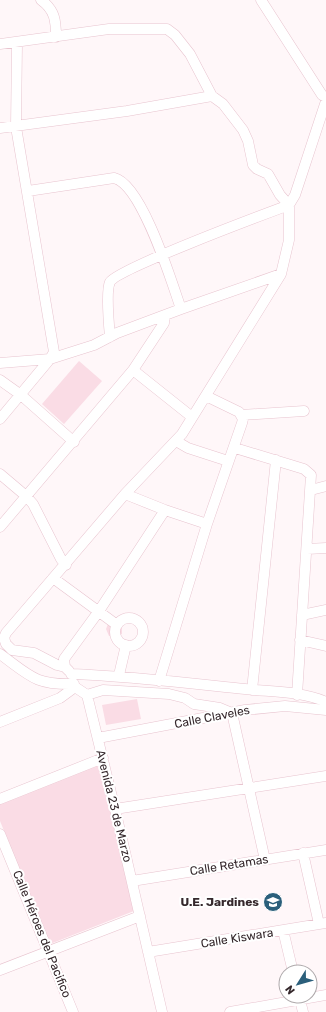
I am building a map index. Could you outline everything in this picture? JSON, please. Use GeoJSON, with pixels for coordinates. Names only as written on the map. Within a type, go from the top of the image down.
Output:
{"type":"FeatureCollection","features":[{"type":"Feature","properties":{"kind":"street"},"geometry":{"type":"LineString","coordinates":[[41,0],[50,7],[56,19],[56,37]]}},
{"type":"Feature","properties":{"kind":"street"},"geometry":{"type":"LineString","coordinates":[[261,0],[295,53],[309,71],[322,95],[326,97]]}},
{"type":"Feature","properties":{"kind":"street"},"geometry":{"type":"LineString","coordinates":[[0,44],[17,43],[109,29],[167,29],[175,35],[190,54],[212,96],[223,104],[243,130],[248,141],[253,165],[256,169],[268,174],[280,195],[290,205]]}},
{"type":"Feature","properties":{"kind":"street"},"geometry":{"type":"LineString","coordinates":[[0,418],[50,360],[54,352],[16,127],[17,43]]}},
{"type":"Feature","properties":{"kind":"street"},"geometry":{"type":"LineString","coordinates":[[0,128],[127,111],[212,96]]}},
{"type":"Feature","properties":{"kind":"street"},"geometry":{"type":"LineString","coordinates":[[265,860],[232,713],[220,708],[194,704],[185,698],[169,694],[103,690],[87,695],[57,666],[34,653],[12,650],[6,644],[4,638],[125,494],[176,441],[206,396],[281,274],[289,240],[290,205],[295,195],[326,101]]}},
{"type":"Feature","properties":{"kind":"street"},"geometry":{"type":"LineString","coordinates":[[28,191],[114,178],[119,179],[129,190],[147,217],[163,254],[181,309]]}},
{"type":"Feature","properties":{"kind":"street"},"geometry":{"type":"LineString","coordinates":[[110,337],[108,288],[110,282],[116,276],[163,254],[290,205]]}},
{"type":"Feature","properties":{"kind":"street"},"geometry":{"type":"LineString","coordinates":[[0,363],[50,360],[94,345],[110,337],[181,309],[281,274]]}},
{"type":"Feature","properties":{"kind":"street"},"geometry":{"type":"LineString","coordinates":[[0,527],[134,370],[164,322],[164,316]]}},
{"type":"Feature","properties":{"kind":"street"},"geometry":{"type":"LineString","coordinates":[[134,370],[192,417]]}},
{"type":"Feature","properties":{"kind":"street"},"geometry":{"type":"LineString","coordinates":[[0,380],[21,395],[74,442]]}},
{"type":"Feature","properties":{"kind":"street"},"geometry":{"type":"LineString","coordinates":[[159,681],[207,524],[228,462],[235,448],[242,423],[239,412],[206,396]]}},
{"type":"Feature","properties":{"kind":"street"},"geometry":{"type":"LineString","coordinates":[[241,415],[304,411]]}},
{"type":"Feature","properties":{"kind":"street"},"geometry":{"type":"LineString","coordinates":[[176,441],[188,448],[228,462]]}},
{"type":"Feature","properties":{"kind":"street"},"geometry":{"type":"LineString","coordinates":[[235,448],[307,471],[311,475],[297,695]]}},
{"type":"Feature","properties":{"kind":"street"},"geometry":{"type":"LineString","coordinates":[[252,690],[276,460]]}},
{"type":"Feature","properties":{"kind":"street"},"geometry":{"type":"LineString","coordinates":[[0,474],[26,496],[33,504],[61,559],[66,565]]}},
{"type":"Feature","properties":{"kind":"street"},"geometry":{"type":"LineString","coordinates":[[310,490],[326,486]]}},
{"type":"Feature","properties":{"kind":"street"},"geometry":{"type":"LineString","coordinates":[[125,494],[165,510],[207,524]]}},
{"type":"Feature","properties":{"kind":"street"},"geometry":{"type":"LineString","coordinates":[[0,722],[60,698],[71,678],[64,659],[99,611],[165,510]]}},
{"type":"Feature","properties":{"kind":"street"},"geometry":{"type":"LineString","coordinates":[[307,549],[326,548]]}},
{"type":"Feature","properties":{"kind":"street"},"geometry":{"type":"LineString","coordinates":[[53,578],[117,625]]}},
{"type":"Feature","properties":{"kind":"street"},"geometry":{"type":"LineString","coordinates":[[302,615],[326,610]]}},
{"type":"Feature","properties":{"kind":"street"},"geometry":{"type":"LineString","coordinates":[[123,619],[133,619],[140,624],[143,633],[139,641],[135,644],[126,645],[116,637],[117,625],[123,619]]}},
{"type":"Feature","properties":{"kind":"street"},"geometry":{"type":"LineString","coordinates":[[300,640],[326,646]]}},
{"type":"Feature","properties":{"kind":"street"},"geometry":{"type":"LineString","coordinates":[[119,675],[126,645]]}},
{"type":"Feature","properties":{"kind":"street"},"geometry":{"type":"LineString","coordinates":[[0,654],[38,681],[49,684],[71,678],[119,675],[159,681],[297,695],[326,702]]}},
{"type":"Feature","properties":{"kind":"street"},"geometry":{"type":"LineString","coordinates":[[185,698],[189,683]]}},
{"type":"Feature","properties":{"kind":"street","name":"Avenida 23 de Marzo"},"geometry":{"type":"LineString","coordinates":[[87,695],[116,808],[162,1012]]}},
{"type":"Feature","properties":{"kind":"street","name":"Calle Claveles"},"geometry":{"type":"LineString","coordinates":[[98,738],[245,710],[285,706],[326,710]]}},
{"type":"Feature","properties":{"kind":"street"},"geometry":{"type":"LineString","coordinates":[[0,799],[103,758]]}},
{"type":"Feature","properties":{"kind":"street"},"geometry":{"type":"LineString","coordinates":[[116,808],[326,776]]}},
{"type":"Feature","properties":{"kind":"street","name":"Calle Héroes del Pacifico"},"geometry":{"type":"LineString","coordinates":[[0,834],[73,1012]]}},
{"type":"Feature","properties":{"kind":"street","name":"Calle Retamas"},"geometry":{"type":"LineString","coordinates":[[132,881],[326,850]]}},
{"type":"Feature","properties":{"kind":"street"},"geometry":{"type":"LineString","coordinates":[[303,853],[322,923]]}},
{"type":"Feature","properties":{"kind":"street"},"geometry":{"type":"LineString","coordinates":[[0,970],[140,916]]}},
{"type":"Feature","properties":{"kind":"street","name":"Calle Kiswara"},"geometry":{"type":"LineString","coordinates":[[148,952],[322,923]]}},
{"type":"Feature","properties":{"kind":"street"},"geometry":{"type":"LineString","coordinates":[[283,930],[291,964]]}},
{"type":"Feature","properties":{"kind":"street"},"geometry":{"type":"LineString","coordinates":[[230,1012],[278,1002]]}},
{"type":"Feature","properties":{"kind":"shaded area"},"geometry":{"type":"Polygon","coordinates":[[[79,361],[102,381],[64,424],[42,404],[79,361]]]}},
{"type":"Feature","properties":{"kind":"shaded area"},"geometry":{"type":"Polygon","coordinates":[[[108,624],[122,626],[122,634],[115,638],[109,636],[106,629],[108,624]]]}},
{"type":"Feature","properties":{"kind":"shaded area"},"geometry":{"type":"Polygon","coordinates":[[[137,699],[141,719],[106,725],[102,705],[137,699]]]}},
{"type":"Feature","properties":{"kind":"shaded area"},"geometry":{"type":"Polygon","coordinates":[[[99,765],[134,911],[50,944],[0,821],[0,802],[99,765]]]}},
{"type":"Feature","properties":{"kind":"place","name":"U.E. Jardines"},"geometry":{"type":"Point","coordinates":[273,902]}}]}
